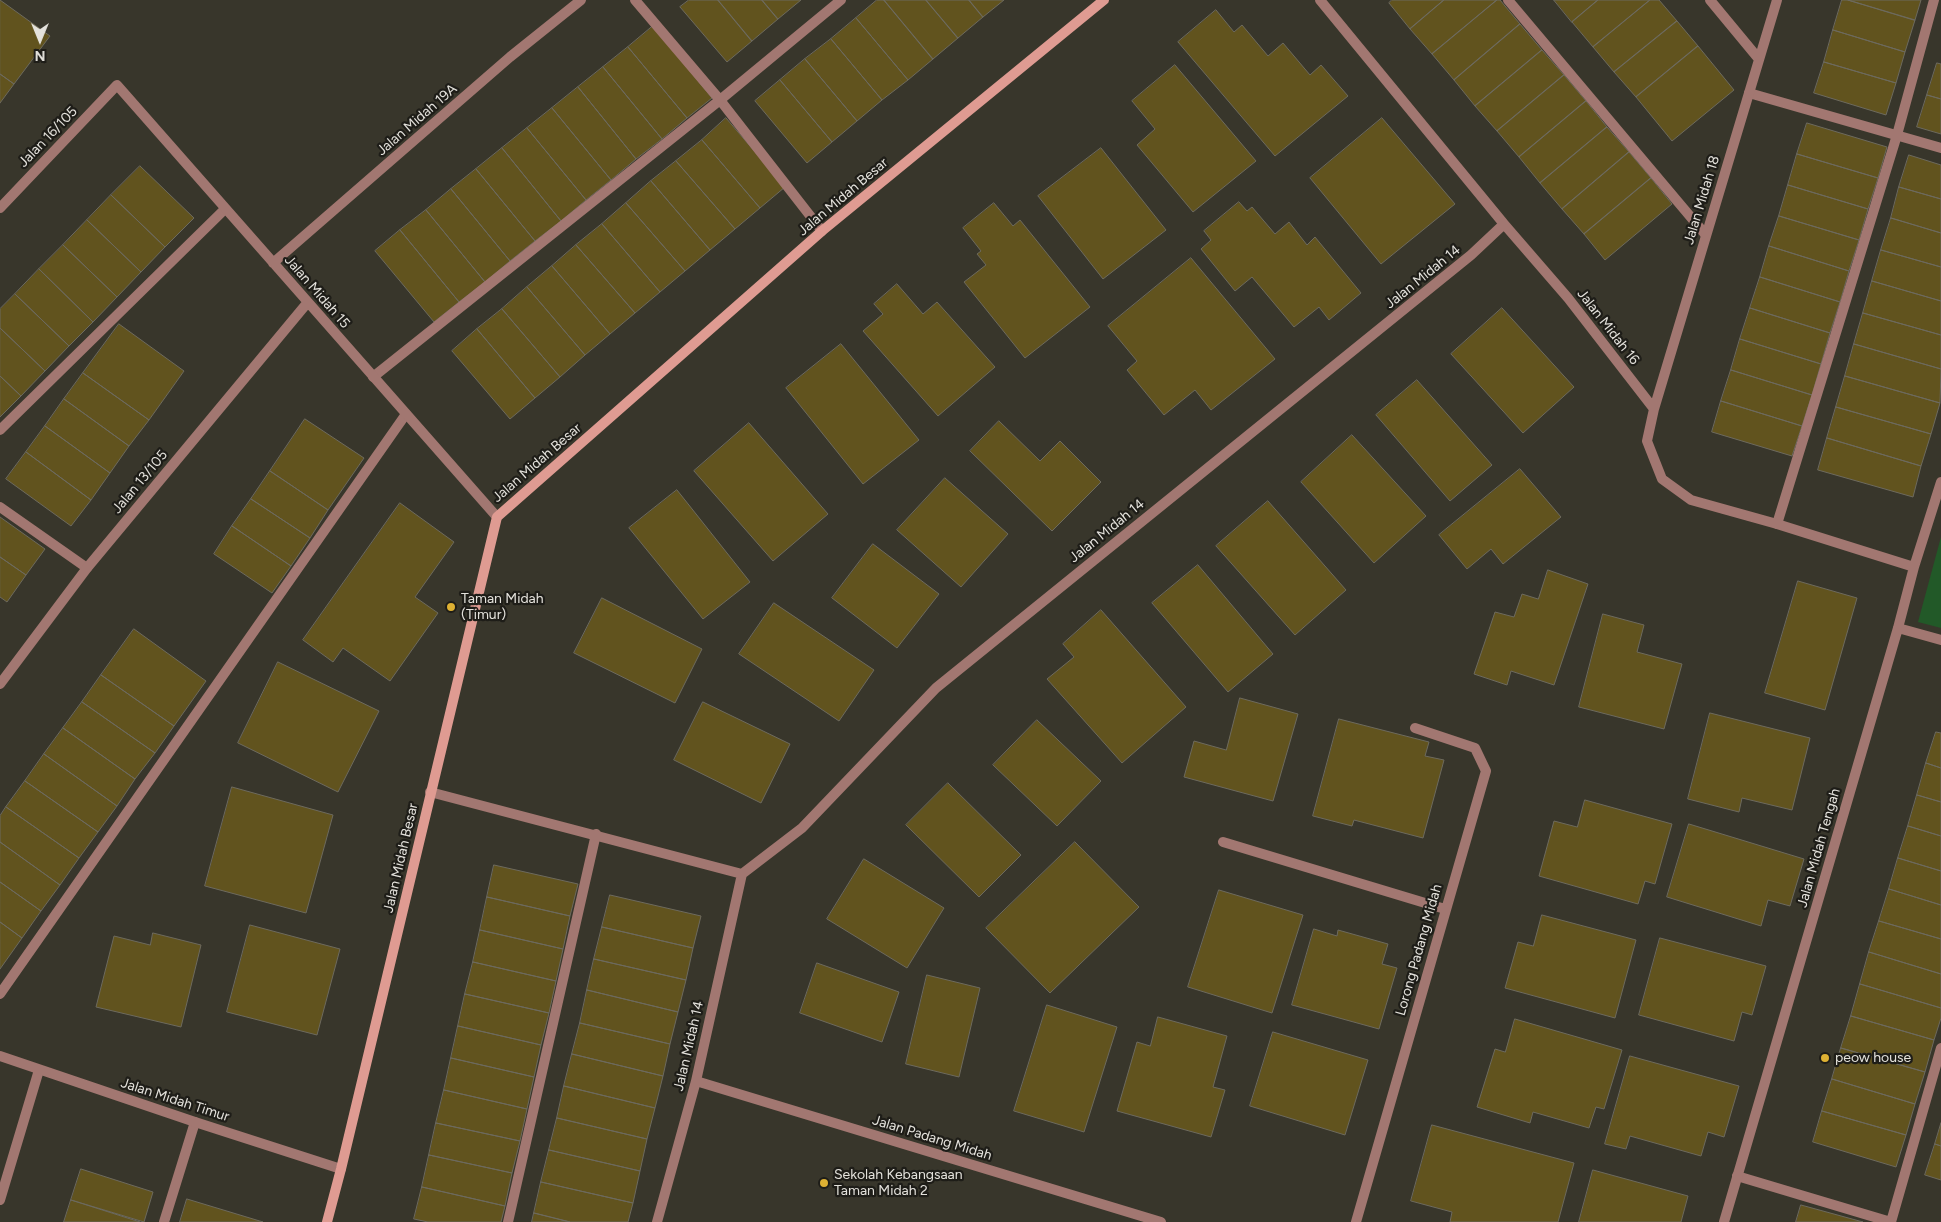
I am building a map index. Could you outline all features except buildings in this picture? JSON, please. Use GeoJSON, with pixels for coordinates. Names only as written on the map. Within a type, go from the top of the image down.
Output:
{"type":"FeatureCollection","features":[{"type":"Feature","properties":{"kind":"street","name":"Jalan Midah 19A"},"geometry":{"type":"LineString","coordinates":[[273,263],[510,57],[581,0]]}},
{"type":"Feature","properties":{"kind":"street"},"geometry":{"type":"LineString","coordinates":[[635,0],[720,100],[822,231]]}},
{"type":"Feature","properties":{"kind":"street"},"geometry":{"type":"LineString","coordinates":[[373,377],[720,100],[841,0]]}},
{"type":"Feature","properties":{"kind":"street","name":"Jalan Midah Besar"},"geometry":{"type":"LineString","coordinates":[[327,1222],[497,518],[822,231],[1104,0]]}},
{"type":"Feature","properties":{"kind":"street","name":"Jalan Midah 16"},"geometry":{"type":"LineString","coordinates":[[1320,0],[1504,224],[1568,298],[1654,409]]}},
{"type":"Feature","properties":{"kind":"street"},"geometry":{"type":"LineString","coordinates":[[1508,0],[1706,234]]}},
{"type":"Feature","properties":{"kind":"street"},"geometry":{"type":"LineString","coordinates":[[1710,0],[1758,58]]}},
{"type":"Feature","properties":{"kind":"street","name":"Jalan Midah 18"},"geometry":{"type":"LineString","coordinates":[[1654,409],[1777,0]]}},
{"type":"Feature","properties":{"kind":"street"},"geometry":{"type":"LineString","coordinates":[[1777,524],[1897,135],[1934,0]]}},
{"type":"Feature","properties":{"kind":"street","name":"Jalan Midah 15"},"geometry":{"type":"LineString","coordinates":[[117,85],[497,518]]}},
{"type":"Feature","properties":{"kind":"street","name":"Jalan 16/105"},"geometry":{"type":"LineString","coordinates":[[0,208],[117,85]]}},
{"type":"Feature","properties":{"kind":"street"},"geometry":{"type":"LineString","coordinates":[[1749,93],[1941,148]]}},
{"type":"Feature","properties":{"kind":"street"},"geometry":{"type":"LineString","coordinates":[[0,430],[225,209]]}},
{"type":"Feature","properties":{"kind":"street","name":"Jalan Midah 14"},"geometry":{"type":"LineString","coordinates":[[657,1222],[696,1081],[742,874],[802,828],[936,688],[1463,262],[1504,224]]}},
{"type":"Feature","properties":{"kind":"street","name":"Jalan 13/105"},"geometry":{"type":"LineString","coordinates":[[0,684],[87,568],[308,302]]}},
{"type":"Feature","properties":{"kind":"street"},"geometry":{"type":"LineString","coordinates":[[1654,409],[1647,441],[1662,479],[1691,500],[1777,524],[1914,568]]}},
{"type":"Feature","properties":{"kind":"street"},"geometry":{"type":"LineString","coordinates":[[0,994],[406,414]]}},
{"type":"Feature","properties":{"kind":"street","name":"Jalan Midah Tengah"},"geometry":{"type":"LineString","coordinates":[[1724,1222],[1914,568],[1941,482]]}},
{"type":"Feature","properties":{"kind":"street"},"geometry":{"type":"LineString","coordinates":[[0,507],[87,568]]}},
{"type":"Feature","properties":{"kind":"street"},"geometry":{"type":"LineString","coordinates":[[1898,628],[1941,640]]}},
{"type":"Feature","properties":{"kind":"street","name":"Lorong Padang Midah"},"geometry":{"type":"LineString","coordinates":[[1356,1222],[1486,771],[1475,748],[1415,728]]}},
{"type":"Feature","properties":{"kind":"street"},"geometry":{"type":"LineString","coordinates":[[430,792],[596,834],[742,874]]}},
{"type":"Feature","properties":{"kind":"street"},"geometry":{"type":"LineString","coordinates":[[508,1222],[596,834]]}},
{"type":"Feature","properties":{"kind":"street"},"geometry":{"type":"LineString","coordinates":[[1223,842],[1445,909]]}},
{"type":"Feature","properties":{"kind":"street"},"geometry":{"type":"LineString","coordinates":[[1737,1176],[1891,1222],[1941,1048]]}},
{"type":"Feature","properties":{"kind":"street","name":"Jalan Midah Timur"},"geometry":{"type":"LineString","coordinates":[[0,1056],[341,1169]]}},
{"type":"Feature","properties":{"kind":"street"},"geometry":{"type":"LineString","coordinates":[[0,1200],[39,1070]]}},
{"type":"Feature","properties":{"kind":"street","name":"Jalan Padang Midah"},"geometry":{"type":"LineString","coordinates":[[696,1081],[1162,1222]]}},
{"type":"Feature","properties":{"kind":"street"},"geometry":{"type":"LineString","coordinates":[[164,1222],[195,1122]]}},
{"type":"Feature","properties":{"kind":"green space"},"geometry":{"type":"Polygon","coordinates":[[[1941,537],[1941,628],[1918,622],[1941,537]]]}},
{"type":"Feature","properties":{"kind":"place","name":"Taman Midah (Timur)"},"geometry":{"type":"Point","coordinates":[451,607]}},
{"type":"Feature","properties":{"kind":"place","name":"peow house"},"geometry":{"type":"Point","coordinates":[1825,1058]}},
{"type":"Feature","properties":{"kind":"place","name":"Sekolah Kebangsaan Taman Midah 2"},"geometry":{"type":"Point","coordinates":[824,1183]}}]}
